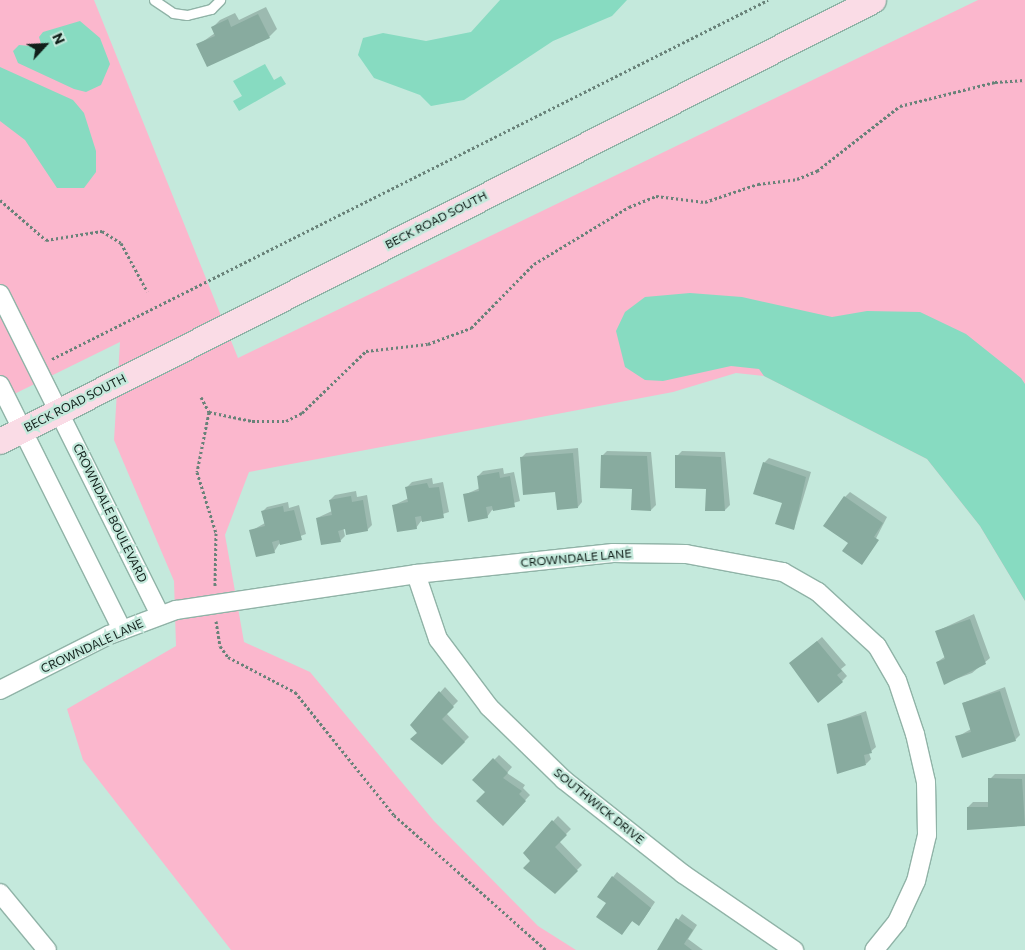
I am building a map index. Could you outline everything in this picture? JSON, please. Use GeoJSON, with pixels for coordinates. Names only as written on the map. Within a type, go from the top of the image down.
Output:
{"type":"FeatureCollection","features":[{"type":"Feature","properties":{"kind":"main road","name":"BECK ROAD SOUTH"},"geometry":{"type":"LineString","coordinates":[[0,441],[873,0]]}},
{"type":"Feature","properties":{"kind":"street","name":"CROWNDALE BOULEVARD"},"geometry":{"type":"LineString","coordinates":[[0,294],[160,615]]}},
{"type":"Feature","properties":{"kind":"street"},"geometry":{"type":"LineString","coordinates":[[0,385],[122,630]]}},
{"type":"Feature","properties":{"kind":"street","name":"CROWNDALE LANE"},"geometry":{"type":"LineString","coordinates":[[0,690],[122,630],[160,615],[216,604],[416,574],[613,553],[686,554],[783,572],[818,592],[877,646],[897,680],[926,782],[927,835],[916,881],[897,922],[874,950]]}},
{"type":"Feature","properties":{"kind":"street","name":"SOUTHWICK DRIVE"},"geometry":{"type":"LineString","coordinates":[[416,574],[438,639],[496,713],[564,780],[683,874],[794,950]]}},
{"type":"Feature","properties":{"kind":"street"},"geometry":{"type":"LineString","coordinates":[[0,894],[47,950]]}},
{"type":"Feature","properties":{"kind":"lane"},"geometry":{"type":"LineString","coordinates":[[154,0],[173,13],[187,15],[211,10],[220,0]]}},
{"type":"Feature","properties":{"kind":"path"},"geometry":{"type":"LineString","coordinates":[[37,366],[768,0]]}},
{"type":"Feature","properties":{"kind":"path"},"geometry":{"type":"LineString","coordinates":[[209,412],[252,421],[286,420],[302,412],[366,351],[428,344],[471,328],[534,264],[630,207],[656,196],[705,202],[758,184],[797,179],[817,171],[900,106],[995,82],[1025,80]]}},
{"type":"Feature","properties":{"kind":"path"},"geometry":{"type":"LineString","coordinates":[[0,200],[46,240],[102,231],[121,243],[147,291]]}},
{"type":"Feature","properties":{"kind":"path"},"geometry":{"type":"LineString","coordinates":[[200,397],[209,412],[198,472],[216,533],[216,604],[220,646],[228,657],[295,692],[394,815],[546,950]]}},
{"type":"Feature","properties":{"kind":"shaded area"},"geometry":{"type":"Polygon","coordinates":[[[0,0],[94,0],[238,358],[978,0],[1025,0],[1025,601],[980,526],[927,459],[764,376],[736,373],[673,392],[249,472],[225,535],[244,642],[310,672],[434,821],[538,926],[576,950],[231,950],[83,760],[67,709],[176,646],[174,581],[114,440],[120,342],[0,401],[0,0]]]}},
{"type":"Feature","properties":{"kind":"shaded area"},"geometry":{"type":"Polygon","coordinates":[[[500,0],[627,0],[612,16],[553,41],[464,100],[431,106],[420,95],[374,78],[358,55],[363,38],[383,33],[426,41],[471,32],[500,0]]]}},
{"type":"Feature","properties":{"kind":"shaded area"},"geometry":{"type":"Polygon","coordinates":[[[80,21],[100,38],[110,64],[101,85],[86,92],[74,89],[18,63],[13,51],[19,45],[42,47],[39,37],[43,32],[80,21]]]}},
{"type":"Feature","properties":{"kind":"shaded area"},"geometry":{"type":"Polygon","coordinates":[[[265,64],[274,80],[281,76],[286,84],[239,111],[233,101],[242,96],[233,81],[265,64]]]}},
{"type":"Feature","properties":{"kind":"shaded area"},"geometry":{"type":"Polygon","coordinates":[[[0,67],[73,100],[84,113],[96,151],[96,172],[84,188],[57,188],[25,140],[0,121],[0,67]]]}},
{"type":"Feature","properties":{"kind":"shaded area"},"geometry":{"type":"Polygon","coordinates":[[[690,293],[742,297],[832,317],[867,311],[920,312],[966,334],[1021,378],[1025,384],[1025,601],[980,526],[927,459],[764,376],[759,369],[731,366],[663,381],[645,380],[625,367],[616,331],[625,312],[645,297],[690,293]]]}},
{"type":"Feature","properties":{"kind":"building"},"geometry":{"type":"Polygon","coordinates":[[[258,14],[270,38],[207,67],[196,44],[215,36],[211,27],[228,19],[231,27],[258,14]]]}},
{"type":"Feature","properties":{"kind":"building"},"geometry":{"type":"Polygon","coordinates":[[[573,453],[578,508],[557,510],[555,492],[523,495],[520,457],[573,453]]]}},
{"type":"Feature","properties":{"kind":"building"},"geometry":{"type":"Polygon","coordinates":[[[601,455],[647,456],[651,511],[631,510],[632,489],[600,488],[601,455]]]}},
{"type":"Feature","properties":{"kind":"building"},"geometry":{"type":"Polygon","coordinates":[[[675,455],[721,457],[725,511],[705,511],[706,489],[675,488],[675,455]]]}},
{"type":"Feature","properties":{"kind":"building"},"geometry":{"type":"Polygon","coordinates":[[[763,462],[806,477],[794,530],[775,524],[782,503],[753,494],[763,462]]]}},
{"type":"Feature","properties":{"kind":"building"},"geometry":{"type":"Polygon","coordinates":[[[499,472],[500,478],[510,476],[515,507],[493,511],[492,506],[486,507],[488,518],[468,522],[463,494],[479,491],[477,476],[499,472]]]}},
{"type":"Feature","properties":{"kind":"building"},"geometry":{"type":"Polygon","coordinates":[[[427,483],[429,488],[439,487],[444,518],[422,522],[421,516],[415,517],[417,529],[397,532],[392,505],[408,502],[405,487],[427,483]]]}},
{"type":"Feature","properties":{"kind":"building"},"geometry":{"type":"Polygon","coordinates":[[[351,496],[352,502],[363,500],[368,531],[346,535],[345,529],[338,531],[341,542],[321,545],[316,518],[332,515],[329,500],[351,496]]]}},
{"type":"Feature","properties":{"kind":"building"},"geometry":{"type":"Polygon","coordinates":[[[844,496],[883,523],[874,537],[879,540],[862,565],[842,551],[848,543],[823,526],[844,496]]]}},
{"type":"Feature","properties":{"kind":"building"},"geometry":{"type":"Polygon","coordinates":[[[283,506],[284,512],[294,510],[302,540],[280,545],[279,540],[272,542],[275,553],[256,557],[249,530],[265,526],[261,511],[283,506]]]}},
{"type":"Feature","properties":{"kind":"building"},"geometry":{"type":"Polygon","coordinates":[[[970,619],[986,664],[944,685],[936,662],[945,659],[935,631],[970,619]]]}},
{"type":"Feature","properties":{"kind":"building"},"geometry":{"type":"Polygon","coordinates":[[[817,641],[842,671],[837,675],[843,682],[818,703],[789,663],[817,641]]]}},
{"type":"Feature","properties":{"kind":"building"},"geometry":{"type":"Polygon","coordinates":[[[439,691],[454,707],[442,719],[465,742],[442,765],[410,739],[417,733],[410,725],[439,691]]]}},
{"type":"Feature","properties":{"kind":"building"},"geometry":{"type":"Polygon","coordinates":[[[1000,691],[1016,741],[962,758],[955,736],[971,732],[962,703],[1000,691]]]}},
{"type":"Feature","properties":{"kind":"building"},"geometry":{"type":"Polygon","coordinates":[[[861,715],[872,753],[864,755],[866,765],[837,774],[827,724],[861,715]]]}},
{"type":"Feature","properties":{"kind":"building"},"geometry":{"type":"Polygon","coordinates":[[[493,758],[508,773],[503,778],[522,791],[519,794],[526,801],[503,826],[476,801],[485,792],[472,780],[493,758]]]}},
{"type":"Feature","properties":{"kind":"building"},"geometry":{"type":"Polygon","coordinates":[[[988,778],[1022,779],[1025,826],[967,830],[967,807],[988,807],[988,778]]]}},
{"type":"Feature","properties":{"kind":"building"},"geometry":{"type":"Polygon","coordinates":[[[552,820],[567,835],[555,847],[578,871],[555,894],[523,868],[530,861],[523,853],[552,820]]]}},
{"type":"Feature","properties":{"kind":"building"},"geometry":{"type":"Polygon","coordinates":[[[612,876],[651,908],[639,926],[632,921],[622,935],[596,917],[606,903],[597,897],[612,876]]]}},
{"type":"Feature","properties":{"kind":"building"},"geometry":{"type":"Polygon","coordinates":[[[676,918],[693,930],[684,944],[692,950],[657,950],[676,918]]]}}]}
